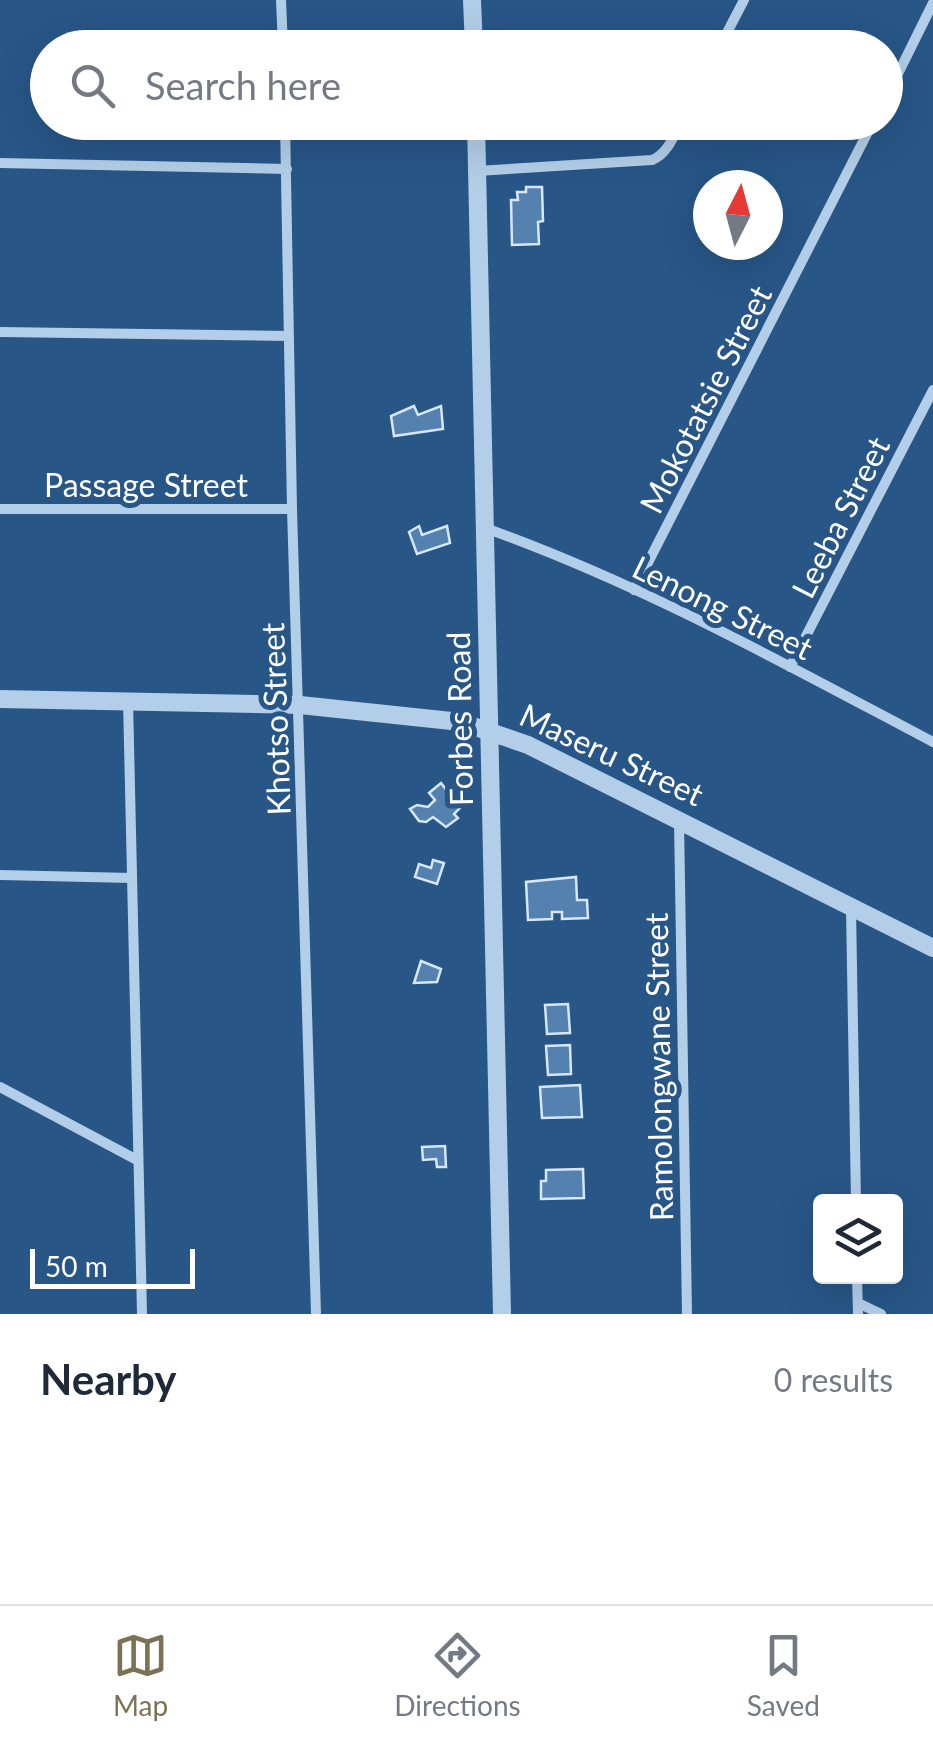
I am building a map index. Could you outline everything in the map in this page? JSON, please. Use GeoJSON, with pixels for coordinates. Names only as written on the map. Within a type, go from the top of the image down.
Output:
{"type":"FeatureCollection","features":[{"type":"Feature","properties":{"kind":"street"},"geometry":{"type":"LineString","coordinates":[[281,0],[282,30]]}},
{"type":"Feature","properties":{"kind":"street"},"geometry":{"type":"LineString","coordinates":[[472,0],[473,30]]}},
{"type":"Feature","properties":{"kind":"street"},"geometry":{"type":"LineString","coordinates":[[728,30],[744,0]]}},
{"type":"Feature","properties":{"kind":"street"},"geometry":{"type":"LineString","coordinates":[[903,62],[932,1]]}},
{"type":"Feature","properties":{"kind":"street","name":"Khotso Street"},"geometry":{"type":"LineString","coordinates":[[286,140],[292,509],[316,1314]]}},
{"type":"Feature","properties":{"kind":"street","name":"Forbes Road"},"geometry":{"type":"LineString","coordinates":[[477,140],[502,1314]]}},
{"type":"Feature","properties":{"kind":"street"},"geometry":{"type":"LineString","coordinates":[[478,170],[652,160],[672,140]]}},
{"type":"Feature","properties":{"kind":"street","name":"Mokotatsie Street"},"geometry":{"type":"LineString","coordinates":[[634,590],[865,140]]}},
{"type":"Feature","properties":{"kind":"street"},"geometry":{"type":"LineString","coordinates":[[0,163],[287,168]]}},
{"type":"Feature","properties":{"kind":"street"},"geometry":{"type":"LineString","coordinates":[[0,332],[289,336]]}},
{"type":"Feature","properties":{"kind":"street","name":"Leeba Street"},"geometry":{"type":"LineString","coordinates":[[790,667],[933,390]]}},
{"type":"Feature","properties":{"kind":"street","name":"Passage Street"},"geometry":{"type":"LineString","coordinates":[[0,509],[292,509]]}},
{"type":"Feature","properties":{"kind":"street","name":"Lenong Street"},"geometry":{"type":"LineString","coordinates":[[485,528],[556,554],[634,590],[933,742]]}},
{"type":"Feature","properties":{"kind":"street","name":"Maseru Street"},"geometry":{"type":"LineString","coordinates":[[0,700],[300,705],[461,722],[490,730],[679,818],[933,948]]}},
{"type":"Feature","properties":{"kind":"street"},"geometry":{"type":"LineString","coordinates":[[128,700],[142,1314]]}},
{"type":"Feature","properties":{"kind":"street","name":"Ramolongwane Street"},"geometry":{"type":"LineString","coordinates":[[679,818],[687,1314]]}},
{"type":"Feature","properties":{"kind":"street"},"geometry":{"type":"LineString","coordinates":[[0,875],[132,878]]}},
{"type":"Feature","properties":{"kind":"street"},"geometry":{"type":"LineString","coordinates":[[851,905],[856,1194]]}},
{"type":"Feature","properties":{"kind":"street"},"geometry":{"type":"LineString","coordinates":[[0,1087],[137,1160]]}},
{"type":"Feature","properties":{"kind":"street"},"geometry":{"type":"LineString","coordinates":[[858,1308],[881,1314]]}},
{"type":"Feature","properties":{"kind":"building"},"geometry":{"type":"Polygon","coordinates":[[[526,187],[542,187],[539,244],[512,245],[511,200],[518,200],[517,192],[526,192],[526,187]]]}},
{"type":"Feature","properties":{"kind":"building"},"geometry":{"type":"Polygon","coordinates":[[[414,406],[418,415],[441,406],[443,429],[394,436],[391,416],[414,406]]]}},
{"type":"Feature","properties":{"kind":"building"},"geometry":{"type":"Polygon","coordinates":[[[419,526],[422,535],[447,526],[450,543],[417,554],[409,532],[419,526]]]}},
{"type":"Feature","properties":{"kind":"building"},"geometry":{"type":"Polygon","coordinates":[[[441,783],[460,808],[454,814],[458,818],[446,827],[433,817],[419,821],[410,809],[417,805],[428,807],[435,800],[429,793],[441,783]]]}},
{"type":"Feature","properties":{"kind":"building"},"geometry":{"type":"Polygon","coordinates":[[[433,860],[444,863],[437,884],[415,877],[419,864],[431,868],[433,860]]]}},
{"type":"Feature","properties":{"kind":"building"},"geometry":{"type":"Polygon","coordinates":[[[576,877],[577,900],[587,900],[588,918],[562,919],[562,912],[552,912],[552,919],[528,920],[526,882],[576,877]]]}},
{"type":"Feature","properties":{"kind":"building"},"geometry":{"type":"Polygon","coordinates":[[[421,961],[441,969],[437,982],[414,983],[421,961]]]}},
{"type":"Feature","properties":{"kind":"building"},"geometry":{"type":"Polygon","coordinates":[[[568,1004],[570,1033],[547,1034],[545,1005],[568,1004]]]}},
{"type":"Feature","properties":{"kind":"building"},"geometry":{"type":"Polygon","coordinates":[[[570,1045],[571,1074],[548,1075],[546,1046],[570,1045]]]}},
{"type":"Feature","properties":{"kind":"building"},"geometry":{"type":"Polygon","coordinates":[[[580,1085],[582,1117],[542,1118],[540,1087],[580,1085]]]}},
{"type":"Feature","properties":{"kind":"building"},"geometry":{"type":"Polygon","coordinates":[[[445,1146],[446,1167],[437,1167],[436,1159],[423,1160],[422,1147],[445,1146]]]}},
{"type":"Feature","properties":{"kind":"building"},"geometry":{"type":"Polygon","coordinates":[[[583,1169],[584,1198],[541,1199],[541,1181],[546,1181],[546,1170],[583,1169]]]}}]}
